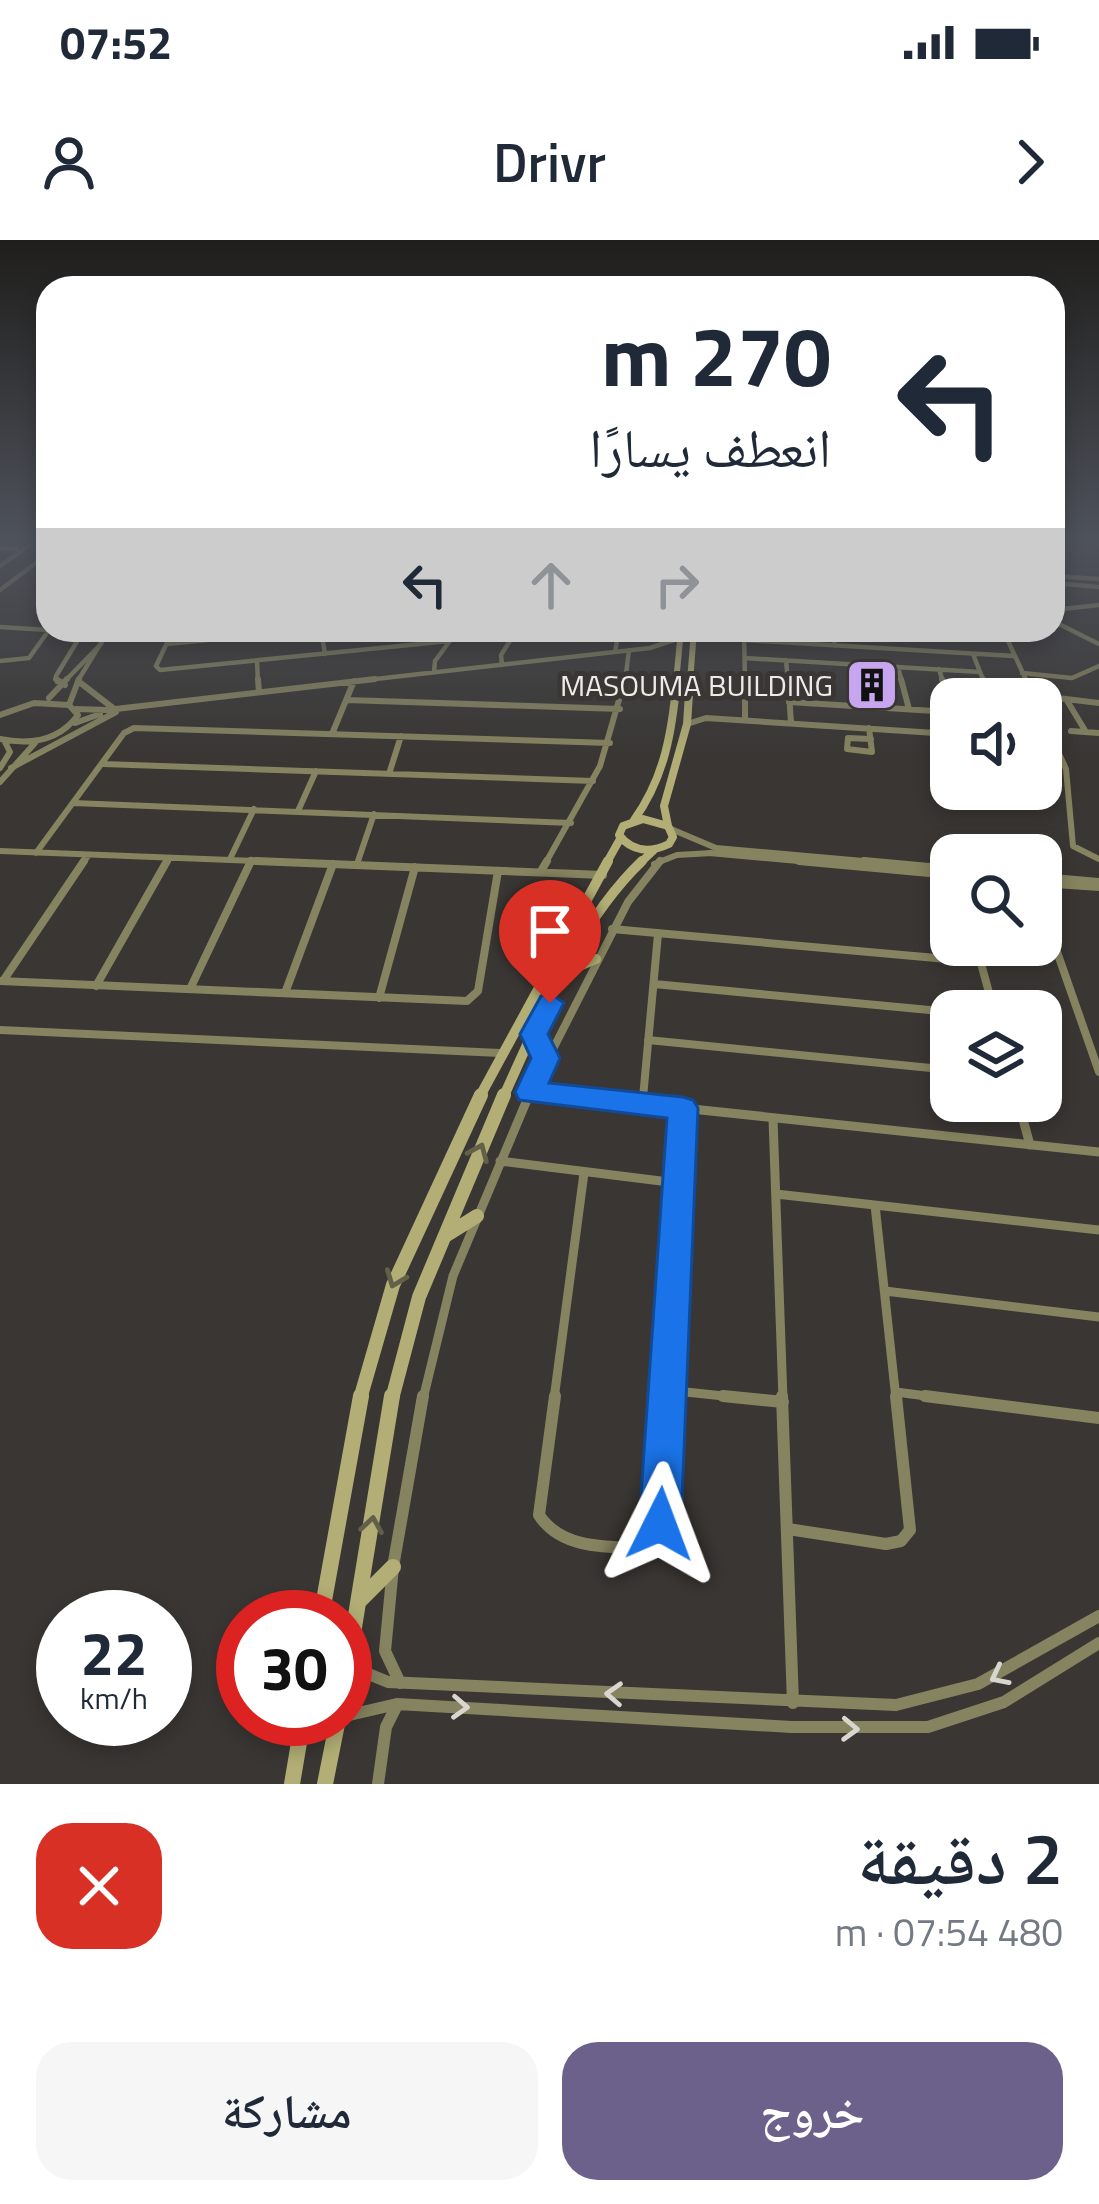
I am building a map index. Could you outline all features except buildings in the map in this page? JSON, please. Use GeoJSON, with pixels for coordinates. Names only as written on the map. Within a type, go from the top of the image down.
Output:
{"type":"FeatureCollection","features":[{"type":"Feature","properties":{"kind":"street"},"geometry":{"type":"LineString","coordinates":[[0,627],[36,629]]}},
{"type":"Feature","properties":{"kind":"street"},"geometry":{"type":"LineString","coordinates":[[1065,627],[1099,644]]}},
{"type":"Feature","properties":{"kind":"street"},"geometry":{"type":"LineString","coordinates":[[0,661],[27,659],[40,642]]}},
{"type":"Feature","properties":{"kind":"street"},"geometry":{"type":"LineString","coordinates":[[65,685],[55,681],[76,642]]}},
{"type":"Feature","properties":{"kind":"street"},"geometry":{"type":"LineString","coordinates":[[179,642],[166,644],[156,666],[160,670],[432,642]]}},
{"type":"Feature","properties":{"kind":"street"},"geometry":{"type":"LineString","coordinates":[[323,642],[325,654]]}},
{"type":"Feature","properties":{"kind":"street"},"geometry":{"type":"LineString","coordinates":[[434,672],[449,642]]}},
{"type":"Feature","properties":{"kind":"street"},"geometry":{"type":"LineString","coordinates":[[502,665],[501,656],[510,642]]}},
{"type":"Feature","properties":{"kind":"street"},"geometry":{"type":"LineString","coordinates":[[615,652],[617,642]]}},
{"type":"Feature","properties":{"kind":"street"},"geometry":{"type":"LineString","coordinates":[[0,782],[38,740],[115,711],[650,648],[663,642]]}},
{"type":"Feature","properties":{"kind":"street"},"geometry":{"type":"LineString","coordinates":[[634,820],[649,799],[666,746],[679,642]]}},
{"type":"Feature","properties":{"kind":"street"},"geometry":{"type":"LineString","coordinates":[[361,1590],[400,1362],[442,1238],[567,971],[631,866],[672,840],[664,806],[687,724],[693,642]]}},
{"type":"Feature","properties":{"kind":"street"},"geometry":{"type":"LineString","coordinates":[[745,642],[745,720]]}},
{"type":"Feature","properties":{"kind":"street"},"geometry":{"type":"LineString","coordinates":[[775,642],[1014,656]]}},
{"type":"Feature","properties":{"kind":"street"},"geometry":{"type":"LineString","coordinates":[[835,642],[836,646]]}},
{"type":"Feature","properties":{"kind":"street"},"geometry":{"type":"LineString","coordinates":[[1008,642],[1024,678]]}},
{"type":"Feature","properties":{"kind":"street"},"geometry":{"type":"LineString","coordinates":[[40,702],[65,685],[101,644]]}},
{"type":"Feature","properties":{"kind":"street"},"geometry":{"type":"LineString","coordinates":[[75,723],[78,681],[101,644]]}},
{"type":"Feature","properties":{"kind":"street"},"geometry":{"type":"LineString","coordinates":[[650,648],[678,657]]}},
{"type":"Feature","properties":{"kind":"street"},"geometry":{"type":"LineString","coordinates":[[540,872],[572,823],[610,743],[629,650]]}},
{"type":"Feature","properties":{"kind":"street"},"geometry":{"type":"LineString","coordinates":[[973,654],[982,678]]}},
{"type":"Feature","properties":{"kind":"street"},"geometry":{"type":"LineString","coordinates":[[745,658],[980,672]]}},
{"type":"Feature","properties":{"kind":"street"},"geometry":{"type":"LineString","coordinates":[[786,660],[790,723]]}},
{"type":"Feature","properties":{"kind":"street"},"geometry":{"type":"LineString","coordinates":[[254,693],[257,661]]}},
{"type":"Feature","properties":{"kind":"street"},"geometry":{"type":"LineString","coordinates":[[63,662],[84,662]]}},
{"type":"Feature","properties":{"kind":"street"},"geometry":{"type":"LineString","coordinates":[[857,664],[865,706]]}},
{"type":"Feature","properties":{"kind":"street"},"geometry":{"type":"LineString","coordinates":[[898,667],[910,709]]}},
{"type":"Feature","properties":{"kind":"street"},"geometry":{"type":"LineString","coordinates":[[1022,673],[1070,678],[1099,667]]}},
{"type":"Feature","properties":{"kind":"street"},"geometry":{"type":"LineString","coordinates":[[939,669],[942,678]]}},
{"type":"Feature","properties":{"kind":"street"},"geometry":{"type":"LineString","coordinates":[[78,681],[115,711]]}},
{"type":"Feature","properties":{"kind":"street"},"geometry":{"type":"LineString","coordinates":[[332,734],[354,681]]}},
{"type":"Feature","properties":{"kind":"street"},"geometry":{"type":"LineString","coordinates":[[1062,698],[1099,703]]}},
{"type":"Feature","properties":{"kind":"street"},"geometry":{"type":"LineString","coordinates":[[1066,698],[1086,732]]}},
{"type":"Feature","properties":{"kind":"street"},"geometry":{"type":"LineString","coordinates":[[347,700],[620,709]]}},
{"type":"Feature","properties":{"kind":"street"},"geometry":{"type":"LineString","coordinates":[[0,716],[40,702],[115,711]]}},
{"type":"Feature","properties":{"kind":"street"},"geometry":{"type":"LineString","coordinates":[[789,702],[930,709]]}},
{"type":"Feature","properties":{"kind":"street"},"geometry":{"type":"LineString","coordinates":[[0,704],[22,706]]}},
{"type":"Feature","properties":{"kind":"street"},"geometry":{"type":"LineString","coordinates":[[688,708],[706,718]]}},
{"type":"Feature","properties":{"kind":"street"},"geometry":{"type":"LineString","coordinates":[[11,768],[115,711]]}},
{"type":"Feature","properties":{"kind":"street"},"geometry":{"type":"LineString","coordinates":[[687,724],[706,718],[930,732]]}},
{"type":"Feature","properties":{"kind":"street"},"geometry":{"type":"LineString","coordinates":[[36,853],[124,734],[134,728],[610,743]]}},
{"type":"Feature","properties":{"kind":"street"},"geometry":{"type":"LineString","coordinates":[[869,728],[871,739]]}},
{"type":"Feature","properties":{"kind":"street"},"geometry":{"type":"LineString","coordinates":[[1072,731],[1099,733]]}},
{"type":"Feature","properties":{"kind":"street"},"geometry":{"type":"LineString","coordinates":[[388,774],[401,736]]}},
{"type":"Feature","properties":{"kind":"street"},"geometry":{"type":"LineString","coordinates":[[2,740],[38,740]]}},
{"type":"Feature","properties":{"kind":"street"},"geometry":{"type":"LineString","coordinates":[[0,767],[10,752],[2,740]]}},
{"type":"Feature","properties":{"kind":"street"},"geometry":{"type":"LineString","coordinates":[[1062,761],[1073,846],[1099,859]]}},
{"type":"Feature","properties":{"kind":"street"},"geometry":{"type":"LineString","coordinates":[[102,764],[593,781]]}},
{"type":"Feature","properties":{"kind":"street"},"geometry":{"type":"LineString","coordinates":[[298,811],[316,771]]}},
{"type":"Feature","properties":{"kind":"street"},"geometry":{"type":"LineString","coordinates":[[72,803],[572,823]]}},
{"type":"Feature","properties":{"kind":"street"},"geometry":{"type":"LineString","coordinates":[[230,859],[254,809]]}},
{"type":"Feature","properties":{"kind":"street"},"geometry":{"type":"LineString","coordinates":[[357,865],[374,814]]}},
{"type":"Feature","properties":{"kind":"street"},"geometry":{"type":"LineString","coordinates":[[326,1590],[360,1398],[383,1311],[429,1200],[500,1053],[604,875],[622,826],[652,820],[716,848],[930,870]]}},
{"type":"Feature","properties":{"kind":"street"},"geometry":{"type":"LineString","coordinates":[[232,825],[246,826]]}},
{"type":"Feature","properties":{"kind":"street"},"geometry":{"type":"LineString","coordinates":[[620,839],[630,847],[930,870]]}},
{"type":"Feature","properties":{"kind":"street"},"geometry":{"type":"LineString","coordinates":[[0,862],[4,852],[604,875]]}},
{"type":"Feature","properties":{"kind":"street"},"geometry":{"type":"LineString","coordinates":[[400,1683],[385,1651],[393,1567],[432,1344],[477,1216],[545,1058],[648,869],[660,860],[712,853]]}},
{"type":"Feature","properties":{"kind":"street"},"geometry":{"type":"LineString","coordinates":[[1,981],[88,855]]}},
{"type":"Feature","properties":{"kind":"street"},"geometry":{"type":"LineString","coordinates":[[96,986],[169,858]]}},
{"type":"Feature","properties":{"kind":"street"},"geometry":{"type":"LineString","coordinates":[[189,990],[252,860]]}},
{"type":"Feature","properties":{"kind":"street"},"geometry":{"type":"LineString","coordinates":[[285,993],[332,864]]}},
{"type":"Feature","properties":{"kind":"street"},"geometry":{"type":"LineString","coordinates":[[379,998],[415,868]]}},
{"type":"Feature","properties":{"kind":"street"},"geometry":{"type":"LineString","coordinates":[[1,981],[474,998],[498,871]]}},
{"type":"Feature","properties":{"kind":"street"},"geometry":{"type":"LineString","coordinates":[[1062,882],[1099,885]]}},
{"type":"Feature","properties":{"kind":"street"},"geometry":{"type":"LineString","coordinates":[[618,886],[628,902]]}},
{"type":"Feature","properties":{"kind":"street"},"geometry":{"type":"LineString","coordinates":[[613,929],[930,958]]}},
{"type":"Feature","properties":{"kind":"street"},"geometry":{"type":"LineString","coordinates":[[642,1104],[658,934]]}},
{"type":"Feature","properties":{"kind":"street"},"geometry":{"type":"LineString","coordinates":[[567,971],[596,959]]}},
{"type":"Feature","properties":{"kind":"street"},"geometry":{"type":"LineString","coordinates":[[1059,966],[1099,1072]]}},
{"type":"Feature","properties":{"kind":"street"},"geometry":{"type":"LineString","coordinates":[[653,984],[930,1010]]}},
{"type":"Feature","properties":{"kind":"street"},"geometry":{"type":"LineString","coordinates":[[0,1030],[500,1053]]}},
{"type":"Feature","properties":{"kind":"street"},"geometry":{"type":"LineString","coordinates":[[534,1034],[545,1058]]}},
{"type":"Feature","properties":{"kind":"street"},"geometry":{"type":"LineString","coordinates":[[648,1040],[930,1068]]}},
{"type":"Feature","properties":{"kind":"street"},"geometry":{"type":"LineString","coordinates":[[530,1092],[1099,1152]]}},
{"type":"Feature","properties":{"kind":"street"},"geometry":{"type":"LineString","coordinates":[[584,1173],[538,1507],[547,1530],[561,1538],[637,1548],[653,1542],[660,1531],[683,1108]]}},
{"type":"Feature","properties":{"kind":"street"},"geometry":{"type":"LineString","coordinates":[[773,1118],[793,1703]]}},
{"type":"Feature","properties":{"kind":"street"},"geometry":{"type":"LineString","coordinates":[[1024,1122],[1030,1145]]}},
{"type":"Feature","properties":{"kind":"street"},"geometry":{"type":"LineString","coordinates":[[500,1161],[677,1183]]}},
{"type":"Feature","properties":{"kind":"street"},"geometry":{"type":"LineString","coordinates":[[776,1194],[1099,1230]]}},
{"type":"Feature","properties":{"kind":"street"},"geometry":{"type":"LineString","coordinates":[[788,1529],[886,1544],[907,1537],[911,1521],[875,1205]]}},
{"type":"Feature","properties":{"kind":"street"},"geometry":{"type":"LineString","coordinates":[[442,1238],[477,1216]]}},
{"type":"Feature","properties":{"kind":"street"},"geometry":{"type":"LineString","coordinates":[[885,1291],[1099,1317]]}},
{"type":"Feature","properties":{"kind":"street"},"geometry":{"type":"LineString","coordinates":[[667,1390],[783,1402]]}},
{"type":"Feature","properties":{"kind":"street"},"geometry":{"type":"LineString","coordinates":[[896,1392],[1099,1418]]}},
{"type":"Feature","properties":{"kind":"street"},"geometry":{"type":"LineString","coordinates":[[370,1590],[393,1567]]}},
{"type":"Feature","properties":{"kind":"street"},"geometry":{"type":"LineString","coordinates":[[372,1675],[400,1683],[896,1705],[949,1696],[997,1678],[1099,1616]]}},
{"type":"Feature","properties":{"kind":"street"},"geometry":{"type":"LineString","coordinates":[[372,1710],[397,1704],[812,1728],[928,1727],[1004,1702],[1099,1643]]}},
{"type":"Feature","properties":{"kind":"street"},"geometry":{"type":"LineString","coordinates":[[378,1784],[386,1727],[397,1704]]}},
{"type":"Feature","properties":{"kind":"street"},"geometry":{"type":"LineString","coordinates":[[292,1784],[298,1746]]}},
{"type":"Feature","properties":{"kind":"street"},"geometry":{"type":"LineString","coordinates":[[325,1784],[335,1746]]}},
{"type":"Feature","properties":{"kind":"place","name":"MASOUMA BUILDING"},"geometry":{"type":"Point","coordinates":[872,685]}},
{"type":"Feature","properties":{"kind":"route"},"geometry":{"type":"LineString","coordinates":[[550,1003],[534,1034],[545,1058],[530,1092],[683,1108],[660,1524]]}}]}
